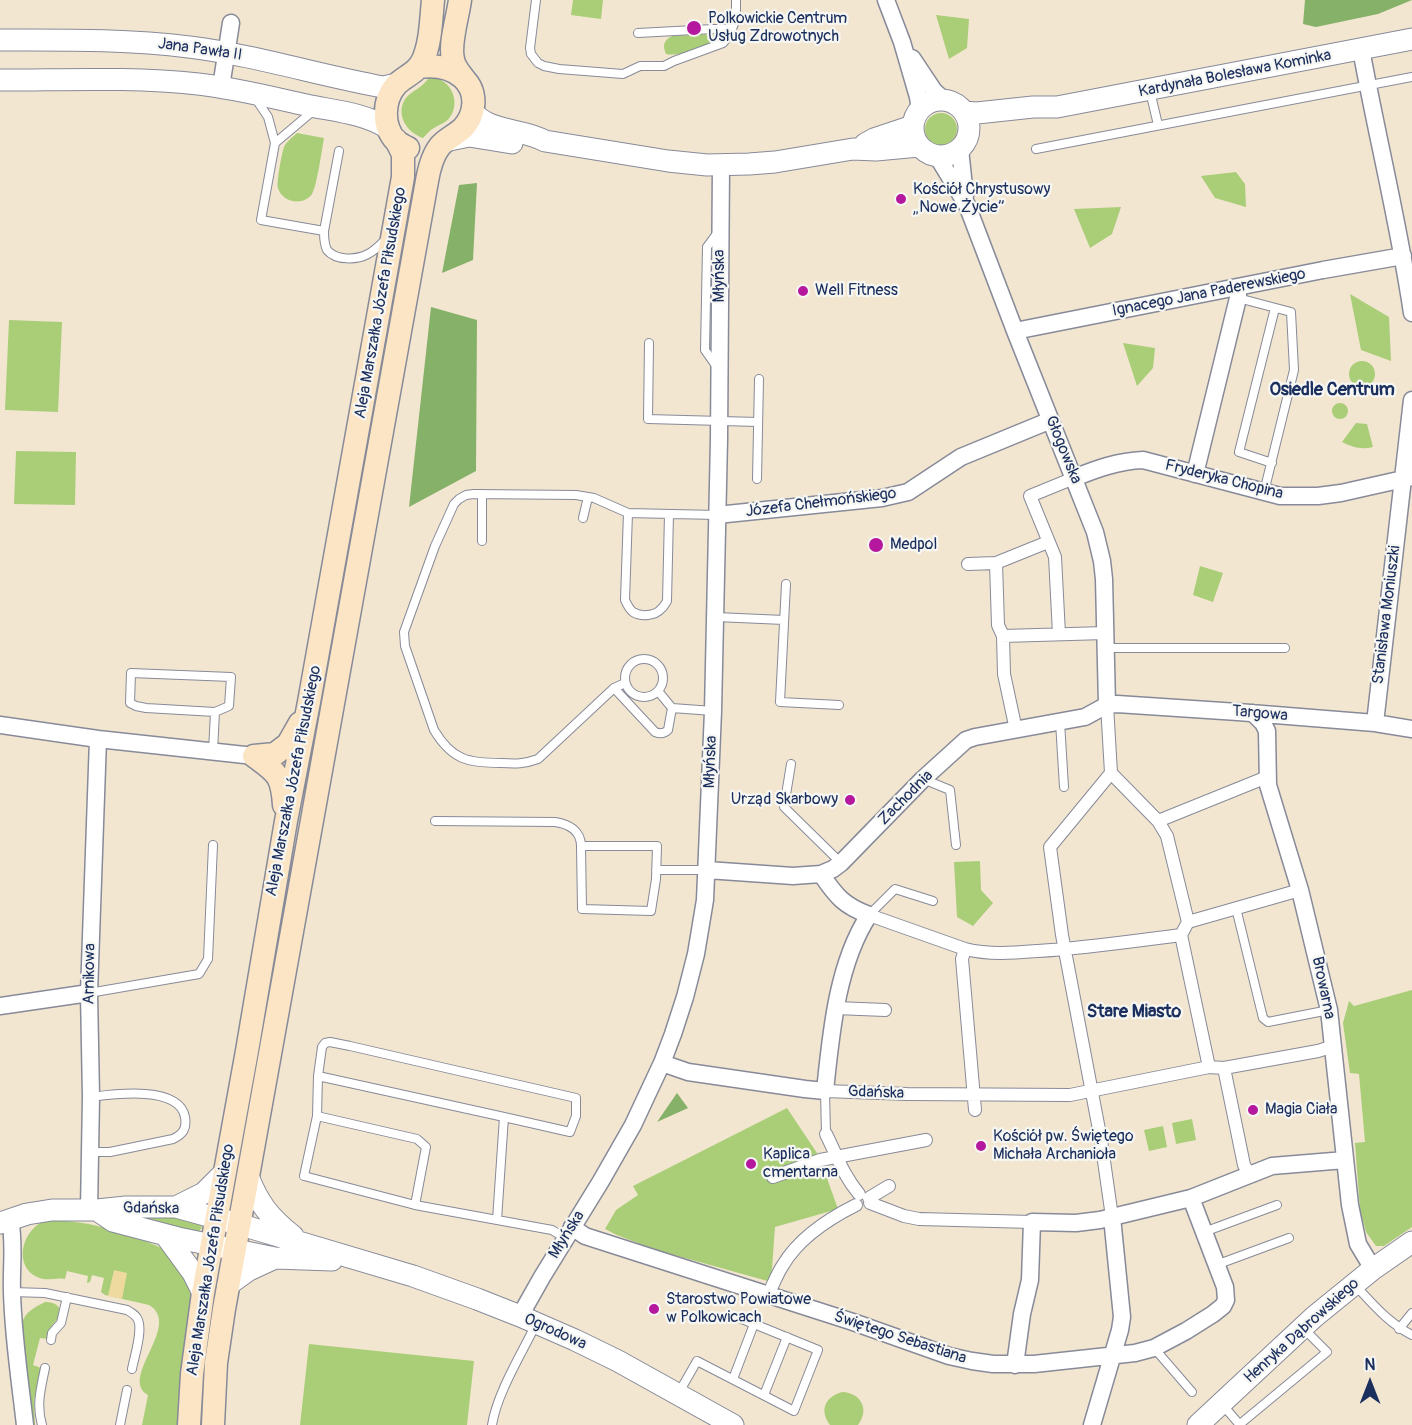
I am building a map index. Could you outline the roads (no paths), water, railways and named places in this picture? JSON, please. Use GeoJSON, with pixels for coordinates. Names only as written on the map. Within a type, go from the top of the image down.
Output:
{"type":"FeatureCollection","features":[{"type":"Feature","properties":{"kind":"main road"},"geometry":{"type":"LineString","coordinates":[[434,0],[426,53],[419,67],[397,84],[389,96],[386,109],[387,124],[393,135],[409,148],[419,152],[440,147],[460,131],[472,111],[474,101],[472,94],[452,58],[460,0]]}},
{"type":"Feature","properties":{"kind":"main road"},"geometry":{"type":"LineString","coordinates":[[419,67],[442,67],[455,72],[465,80]]}},
{"type":"Feature","properties":{"kind":"main road","name":"Aleja Marszałka Józefa Piłsudskiego"},"geometry":{"type":"LineString","coordinates":[[189,1425],[192,1374],[203,1293],[404,169],[403,154],[393,135]]}},
{"type":"Feature","properties":{"kind":"main road","name":"Aleja Marszałka Józefa Piłsudskiego"},"geometry":{"type":"LineString","coordinates":[[213,1425],[216,1363],[238,1224],[402,310],[429,172],[440,147]]}},
{"type":"Feature","properties":{"kind":"main road"},"geometry":{"type":"LineString","coordinates":[[254,756],[275,754],[288,744],[309,702]]}},
{"type":"Feature","properties":{"kind":"main road"},"geometry":{"type":"LineString","coordinates":[[254,756],[280,778],[286,821]]}},
{"type":"Feature","properties":{"kind":"street","name":"Głogowska"},"geometry":{"type":"LineString","coordinates":[[886,0],[902,42],[918,97],[922,134],[967,206],[1095,532],[1102,561],[1107,705]]}},
{"type":"Feature","properties":{"kind":"street"},"geometry":{"type":"LineString","coordinates":[[220,87],[231,23]]}},
{"type":"Feature","properties":{"kind":"street","name":"Kardynała Bolesława Kominka"},"geometry":{"type":"LineString","coordinates":[[964,112],[977,114],[1033,107],[1057,107],[1412,39]]}},
{"type":"Feature","properties":{"kind":"street","name":"Jana Pawła II"},"geometry":{"type":"LineString","coordinates":[[0,40],[128,41],[190,47],[382,87],[397,84]]}},
{"type":"Feature","properties":{"kind":"street","name":"Głogowska"},"geometry":{"type":"LineString","coordinates":[[902,42],[930,85],[945,101]]}},
{"type":"Feature","properties":{"kind":"street"},"geometry":{"type":"LineString","coordinates":[[1361,49],[1407,265],[1412,313]]}},
{"type":"Feature","properties":{"kind":"street","name":"Jana Pawła II"},"geometry":{"type":"LineString","coordinates":[[0,80],[129,79],[220,87],[364,117],[382,124],[393,135]]}},
{"type":"Feature","properties":{"kind":"street"},"geometry":{"type":"LineString","coordinates":[[945,101],[954,104],[964,112],[969,124],[964,142],[949,155],[922,134],[932,102],[945,101]]}},
{"type":"Feature","properties":{"kind":"street","name":"Kardynała Bolesława Kominka"},"geometry":{"type":"LineString","coordinates":[[964,142],[985,128],[1035,116],[1057,107]]}},
{"type":"Feature","properties":{"kind":"street"},"geometry":{"type":"LineString","coordinates":[[472,111],[490,125],[528,133],[544,141],[684,164],[721,165],[775,162],[853,149],[876,150],[922,134]]}},
{"type":"Feature","properties":{"kind":"street"},"geometry":{"type":"LineString","coordinates":[[440,147],[456,138],[469,136],[527,145],[544,141]]}},
{"type":"Feature","properties":{"kind":"street","name":"Głogowska"},"geometry":{"type":"LineString","coordinates":[[964,142],[967,206]]}},
{"type":"Feature","properties":{"kind":"street","name":"Młyńska"},"geometry":{"type":"LineString","coordinates":[[528,1320],[568,1232],[633,1125],[662,1063],[685,997],[696,954],[705,900],[707,870],[716,617],[721,165]]}},
{"type":"Feature","properties":{"kind":"street","name":"Ignacego Jana Paderewskiego"},"geometry":{"type":"LineString","coordinates":[[1015,331],[1238,293],[1323,270],[1407,265]]}},
{"type":"Feature","properties":{"kind":"street"},"geometry":{"type":"LineString","coordinates":[[1195,474],[1238,293]]}},
{"type":"Feature","properties":{"kind":"street","name":"Stanisława Moniuszki"},"geometry":{"type":"LineString","coordinates":[[1375,723],[1407,478],[1412,400]]}},
{"type":"Feature","properties":{"kind":"street","name":"Józefa Chełmońskiego"},"geometry":{"type":"LineString","coordinates":[[717,514],[897,495],[915,488],[961,457],[1051,420]]}},
{"type":"Feature","properties":{"kind":"street","name":"Fryderyka Chopina"},"geometry":{"type":"LineString","coordinates":[[1074,478],[1101,467],[1143,460],[1280,496],[1318,496],[1341,493],[1407,478]]}},
{"type":"Feature","properties":{"kind":"street"},"geometry":{"type":"LineString","coordinates":[[1059,634],[1055,557],[1030,496],[1074,478]]}},
{"type":"Feature","properties":{"kind":"street"},"geometry":{"type":"LineString","coordinates":[[968,564],[996,563],[1048,542]]}},
{"type":"Feature","properties":{"kind":"street"},"geometry":{"type":"LineString","coordinates":[[996,563],[998,625],[1003,636],[1004,674],[1016,729]]}},
{"type":"Feature","properties":{"kind":"street"},"geometry":{"type":"LineString","coordinates":[[1003,636],[1059,634],[1105,640]]}},
{"type":"Feature","properties":{"kind":"street"},"geometry":{"type":"LineString","coordinates":[[1107,705],[1111,773],[1158,820],[1167,836],[1188,921],[1180,936],[1209,1067]]}},
{"type":"Feature","properties":{"kind":"street","name":"Targowa"},"geometry":{"type":"LineString","coordinates":[[1107,705],[1253,713],[1375,723],[1412,729]]}},
{"type":"Feature","properties":{"kind":"street","name":"Zachodnia"},"geometry":{"type":"LineString","coordinates":[[707,870],[793,876],[821,874],[841,863],[966,740],[1085,717],[1107,705]]}},
{"type":"Feature","properties":{"kind":"street","name":"Browarna"},"geometry":{"type":"LineString","coordinates":[[1253,713],[1263,723],[1266,731],[1268,785],[1300,890],[1329,1010],[1350,1204],[1358,1244],[1372,1269]]}},
{"type":"Feature","properties":{"kind":"street"},"geometry":{"type":"LineString","coordinates":[[0,725],[98,739],[254,756]]}},
{"type":"Feature","properties":{"kind":"street","name":"Arnikowa"},"geometry":{"type":"LineString","coordinates":[[93,1210],[90,1152],[89,993],[98,739]]}},
{"type":"Feature","properties":{"kind":"street"},"geometry":{"type":"LineString","coordinates":[[1092,1425],[1122,1317],[1112,1217],[1101,1140],[1065,950],[1050,847],[1111,773]]}},
{"type":"Feature","properties":{"kind":"street"},"geometry":{"type":"LineString","coordinates":[[1158,820],[1267,777]]}},
{"type":"Feature","properties":{"kind":"street"},"geometry":{"type":"LineString","coordinates":[[821,874],[838,898],[860,912],[975,951],[1000,954],[1065,950],[1180,936]]}},
{"type":"Feature","properties":{"kind":"street"},"geometry":{"type":"LineString","coordinates":[[1188,921],[1300,890]]}},
{"type":"Feature","properties":{"kind":"street"},"geometry":{"type":"LineString","coordinates":[[825,1090],[836,1008],[848,960],[869,915]]}},
{"type":"Feature","properties":{"kind":"street"},"geometry":{"type":"LineString","coordinates":[[965,949],[962,959],[975,1110]]}},
{"type":"Feature","properties":{"kind":"street"},"geometry":{"type":"LineString","coordinates":[[0,1006],[89,993]]}},
{"type":"Feature","properties":{"kind":"street"},"geometry":{"type":"LineString","coordinates":[[836,1008],[885,1010]]}},
{"type":"Feature","properties":{"kind":"street","name":"Gdańska"},"geometry":{"type":"LineString","coordinates":[[662,1063],[688,1072],[805,1089],[907,1094],[1070,1095],[1209,1067],[1224,1068],[1334,1046]]}},
{"type":"Feature","properties":{"kind":"street"},"geometry":{"type":"LineString","coordinates":[[1224,1068],[1244,1165],[1249,1174]]}},
{"type":"Feature","properties":{"kind":"street"},"geometry":{"type":"LineString","coordinates":[[826,1134],[843,1172],[863,1200],[919,1219],[1076,1223],[1191,1198],[1272,1166],[1345,1160]]}},
{"type":"Feature","properties":{"kind":"street"},"geometry":{"type":"LineString","coordinates":[[773,1177],[820,1160],[926,1140]]}},
{"type":"Feature","properties":{"kind":"street"},"geometry":{"type":"LineString","coordinates":[[176,1207],[204,1193],[225,1172]]}},
{"type":"Feature","properties":{"kind":"street"},"geometry":{"type":"LineString","coordinates":[[248,1176],[255,1194],[268,1213],[300,1242]]}},
{"type":"Feature","properties":{"kind":"street"},"geometry":{"type":"LineString","coordinates":[[768,1295],[783,1264],[802,1240],[842,1212],[889,1186]]}},
{"type":"Feature","properties":{"kind":"street","name":"Świętego Sebastiana"},"geometry":{"type":"LineString","coordinates":[[568,1232],[853,1322],[949,1356],[993,1364],[1034,1364],[1135,1353],[1154,1348],[1186,1331],[1223,1306],[1226,1293],[1191,1198]]}},
{"type":"Feature","properties":{"kind":"street","name":"Gdańska"},"geometry":{"type":"LineString","coordinates":[[5,1221],[27,1214],[52,1210],[176,1207],[238,1224]]}},
{"type":"Feature","properties":{"kind":"street","name":"Gdańska"},"geometry":{"type":"LineString","coordinates":[[93,1210],[113,1221],[166,1236],[212,1245]]}},
{"type":"Feature","properties":{"kind":"street"},"geometry":{"type":"LineString","coordinates":[[5,1221],[13,1232],[12,1292],[25,1425]]}},
{"type":"Feature","properties":{"kind":"street"},"geometry":{"type":"LineString","coordinates":[[1015,1365],[1022,1314],[1030,1280],[1032,1222]]}},
{"type":"Feature","properties":{"kind":"street","name":"Ogrodowa"},"geometry":{"type":"LineString","coordinates":[[238,1224],[412,1276],[477,1299],[575,1340],[733,1425]]}},
{"type":"Feature","properties":{"kind":"street"},"geometry":{"type":"LineString","coordinates":[[166,1236],[194,1273],[203,1293]]}},
{"type":"Feature","properties":{"kind":"street","name":"Henryka Dąbrowskiego"},"geometry":{"type":"LineString","coordinates":[[1198,1425],[1354,1283],[1412,1242]]}},
{"type":"Feature","properties":{"kind":"street","name":"Ogrodowa"},"geometry":{"type":"LineString","coordinates":[[212,1245],[275,1258],[311,1258],[366,1263]]}},
{"type":"Feature","properties":{"kind":"street"},"geometry":{"type":"LineString","coordinates":[[228,1285],[249,1270],[275,1258]]}},
{"type":"Feature","properties":{"kind":"lane"},"geometry":{"type":"LineString","coordinates":[[536,0],[530,48],[531,54],[538,63],[559,69],[623,74],[640,66],[664,66],[723,43],[729,36],[736,19],[736,0]]}},
{"type":"Feature","properties":{"kind":"lane"},"geometry":{"type":"LineString","coordinates":[[638,33],[732,29]]}},
{"type":"Feature","properties":{"kind":"lane"},"geometry":{"type":"LineString","coordinates":[[1036,148],[1412,77]]}},
{"type":"Feature","properties":{"kind":"lane"},"geometry":{"type":"LineString","coordinates":[[1150,90],[1158,125]]}},
{"type":"Feature","properties":{"kind":"lane"},"geometry":{"type":"LineString","coordinates":[[253,94],[268,117],[275,143],[261,220],[324,231]]}},
{"type":"Feature","properties":{"kind":"lane"},"geometry":{"type":"LineString","coordinates":[[275,143],[318,107]]}},
{"type":"Feature","properties":{"kind":"lane"},"geometry":{"type":"LineString","coordinates":[[339,151],[324,231],[327,250],[335,256],[356,258],[368,254],[380,246],[395,225]]}},
{"type":"Feature","properties":{"kind":"lane"},"geometry":{"type":"LineString","coordinates":[[1238,293],[1291,312],[1294,370],[1264,492]]}},
{"type":"Feature","properties":{"kind":"lane"},"geometry":{"type":"LineString","coordinates":[[1272,463],[1239,452],[1275,308]]}},
{"type":"Feature","properties":{"kind":"lane"},"geometry":{"type":"LineString","coordinates":[[649,343],[648,420],[758,422]]}},
{"type":"Feature","properties":{"kind":"lane"},"geometry":{"type":"LineString","coordinates":[[757,479],[759,379]]}},
{"type":"Feature","properties":{"kind":"lane"},"geometry":{"type":"LineString","coordinates":[[482,494],[482,541]]}},
{"type":"Feature","properties":{"kind":"lane"},"geometry":{"type":"LineString","coordinates":[[625,683],[614,688],[538,759],[525,764],[471,762],[456,755],[441,742],[434,730],[405,646],[404,632],[435,546],[454,504],[466,495],[576,495],[609,504],[628,513],[717,514]]}},
{"type":"Feature","properties":{"kind":"lane"},"geometry":{"type":"LineString","coordinates":[[583,518],[588,497]]}},
{"type":"Feature","properties":{"kind":"lane"},"geometry":{"type":"LineString","coordinates":[[628,513],[625,600],[634,613],[644,615],[661,610],[667,601],[669,514]]}},
{"type":"Feature","properties":{"kind":"lane"},"geometry":{"type":"LineString","coordinates":[[786,584],[780,702],[839,705]]}},
{"type":"Feature","properties":{"kind":"lane"},"geometry":{"type":"LineString","coordinates":[[716,617],[784,620]]}},
{"type":"Feature","properties":{"kind":"lane"},"geometry":{"type":"LineString","coordinates":[[1105,640],[1285,648]]}},
{"type":"Feature","properties":{"kind":"lane"},"geometry":{"type":"LineString","coordinates":[[641,658],[656,662],[664,676],[658,691],[651,696],[643,697],[629,690],[625,683],[627,667],[633,661],[641,658]]}},
{"type":"Feature","properties":{"kind":"lane"},"geometry":{"type":"LineString","coordinates":[[131,673],[231,677],[229,706],[215,712],[136,706],[130,703],[131,673]]}},
{"type":"Feature","properties":{"kind":"lane"},"geometry":{"type":"LineString","coordinates":[[614,688],[655,732],[660,734],[668,729],[672,708]]}},
{"type":"Feature","properties":{"kind":"lane"},"geometry":{"type":"LineString","coordinates":[[658,691],[672,708],[713,711]]}},
{"type":"Feature","properties":{"kind":"lane"},"geometry":{"type":"LineString","coordinates":[[213,751],[215,712]]}},
{"type":"Feature","properties":{"kind":"lane"},"geometry":{"type":"LineString","coordinates":[[1060,722],[1064,787]]}},
{"type":"Feature","properties":{"kind":"lane"},"geometry":{"type":"LineString","coordinates":[[791,764],[784,807],[841,863]]}},
{"type":"Feature","properties":{"kind":"lane"},"geometry":{"type":"LineString","coordinates":[[924,779],[950,790],[956,845]]}},
{"type":"Feature","properties":{"kind":"lane"},"geometry":{"type":"LineString","coordinates":[[435,821],[555,822],[569,825],[581,839],[582,909],[651,911],[657,846],[582,846]]}},
{"type":"Feature","properties":{"kind":"lane"},"geometry":{"type":"LineString","coordinates":[[89,993],[199,974],[208,959],[213,845]]}},
{"type":"Feature","properties":{"kind":"lane"},"geometry":{"type":"LineString","coordinates":[[656,870],[707,870]]}},
{"type":"Feature","properties":{"kind":"lane"},"geometry":{"type":"LineString","coordinates":[[869,915],[895,889],[933,901]]}},
{"type":"Feature","properties":{"kind":"lane"},"geometry":{"type":"LineString","coordinates":[[1236,908],[1265,1020],[1268,1022],[1329,1010]]}},
{"type":"Feature","properties":{"kind":"lane"},"geometry":{"type":"LineString","coordinates":[[318,1076],[570,1132],[576,1116],[576,1098],[330,1042],[325,1043],[322,1047],[318,1076],[317,1116],[304,1176],[415,1205],[568,1232]]}},
{"type":"Feature","properties":{"kind":"lane"},"geometry":{"type":"LineString","coordinates":[[825,1090],[826,1134]]}},
{"type":"Feature","properties":{"kind":"lane"},"geometry":{"type":"LineString","coordinates":[[90,1152],[110,1152],[173,1139],[185,1130],[186,1122],[182,1107],[164,1098],[127,1093],[91,1097]]}},
{"type":"Feature","properties":{"kind":"lane"},"geometry":{"type":"LineString","coordinates":[[317,1116],[417,1139],[426,1147],[415,1205]]}},
{"type":"Feature","properties":{"kind":"lane"},"geometry":{"type":"LineString","coordinates":[[497,1220],[504,1117]]}},
{"type":"Feature","properties":{"kind":"lane"},"geometry":{"type":"LineString","coordinates":[[1204,1232],[1277,1205]]}},
{"type":"Feature","properties":{"kind":"lane"},"geometry":{"type":"LineString","coordinates":[[1216,1265],[1289,1238]]}},
{"type":"Feature","properties":{"kind":"lane"},"geometry":{"type":"LineString","coordinates":[[1354,1283],[1385,1317],[1399,1329],[1412,1335]]}},
{"type":"Feature","properties":{"kind":"lane"},"geometry":{"type":"LineString","coordinates":[[12,1292],[45,1293],[127,1310],[136,1317],[140,1329],[132,1370]]}},
{"type":"Feature","properties":{"kind":"lane"},"geometry":{"type":"LineString","coordinates":[[51,1340],[52,1334],[61,1323],[67,1298]]}},
{"type":"Feature","properties":{"kind":"lane"},"geometry":{"type":"LineString","coordinates":[[1399,1329],[1412,1313]]}},
{"type":"Feature","properties":{"kind":"lane"},"geometry":{"type":"LineString","coordinates":[[678,1395],[697,1361],[794,1411],[818,1350],[737,1317]]}},
{"type":"Feature","properties":{"kind":"lane"},"geometry":{"type":"LineString","coordinates":[[492,1425],[528,1320]]}},
{"type":"Feature","properties":{"kind":"lane"},"geometry":{"type":"LineString","coordinates":[[733,1379],[754,1324]]}},
{"type":"Feature","properties":{"kind":"lane"},"geometry":{"type":"LineString","coordinates":[[1222,1403],[1240,1425],[1327,1352],[1303,1328]]}},
{"type":"Feature","properties":{"kind":"lane"},"geometry":{"type":"LineString","coordinates":[[764,1395],[786,1337]]}},
{"type":"Feature","properties":{"kind":"lane"},"geometry":{"type":"LineString","coordinates":[[1154,1348],[1192,1392]]}},
{"type":"Feature","properties":{"kind":"lane"},"geometry":{"type":"LineString","coordinates":[[42,1425],[38,1401],[45,1368]]}},
{"type":"Feature","properties":{"kind":"lane"},"geometry":{"type":"LineString","coordinates":[[120,1425],[127,1390]]}},
{"type":"Feature","properties":{"kind":"place","name":"Polkowickie Centrum Usług Zdrowotnych"},"geometry":{"type":"Point","coordinates":[694,28]}},
{"type":"Feature","properties":{"kind":"place","name":"Kościół Chrystusowy „Nowe Życie”"},"geometry":{"type":"Point","coordinates":[901,199]}},
{"type":"Feature","properties":{"kind":"place","name":"Well Fitness"},"geometry":{"type":"Point","coordinates":[803,291]}},
{"type":"Feature","properties":{"kind":"place","name":"Medpol"},"geometry":{"type":"Point","coordinates":[876,545]}},
{"type":"Feature","properties":{"kind":"place","name":"Urząd Skarbowy"},"geometry":{"type":"Point","coordinates":[850,800]}},
{"type":"Feature","properties":{"kind":"place","name":"Magia Ciała"},"geometry":{"type":"Point","coordinates":[1253,1110]}},
{"type":"Feature","properties":{"kind":"place","name":"Kościół pw. Świętego Michała Archanioła"},"geometry":{"type":"Point","coordinates":[981,1146]}},
{"type":"Feature","properties":{"kind":"place","name":"Kaplica cmentarna"},"geometry":{"type":"Point","coordinates":[751,1164]}},
{"type":"Feature","properties":{"kind":"place","name":"Starostwo Powiatowe w Polkowicach"},"geometry":{"type":"Point","coordinates":[654,1309]}},
{"type":"Feature","properties":{"kind":"district","name":"Osiedle Centrum"},"geometry":{"type":"Point","coordinates":[1332,390]}},
{"type":"Feature","properties":{"kind":"district","name":"Stare Miasto"},"geometry":{"type":"Point","coordinates":[1134,1012]}}]}
